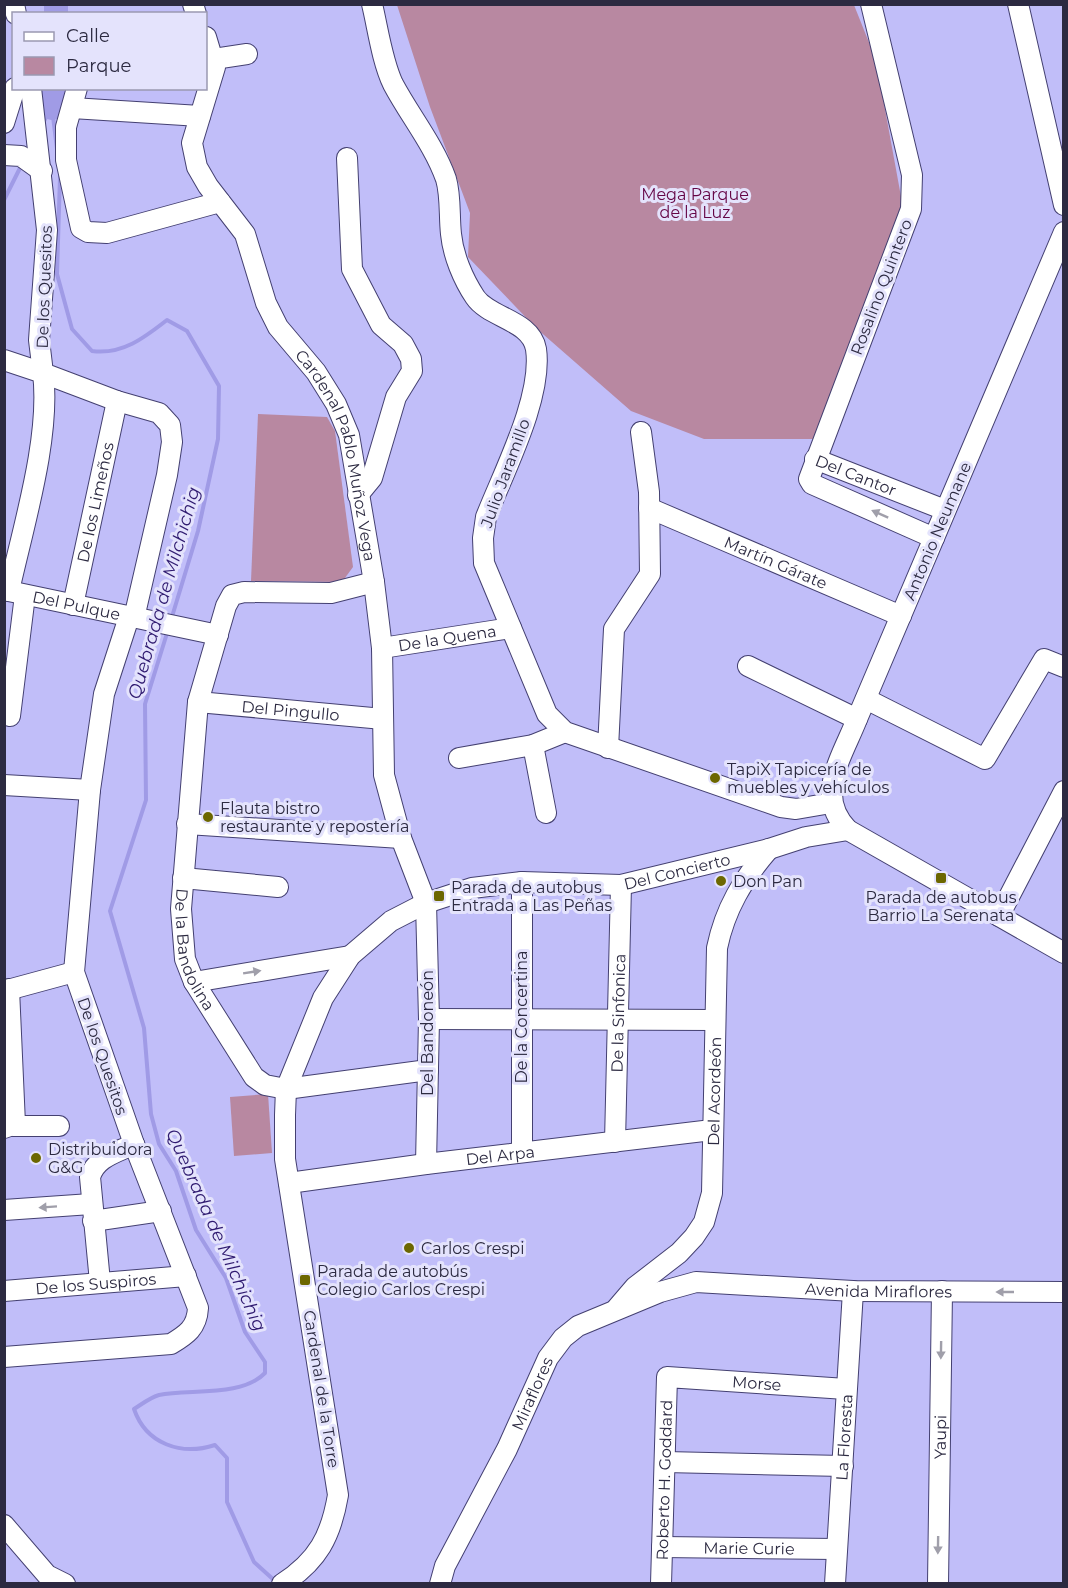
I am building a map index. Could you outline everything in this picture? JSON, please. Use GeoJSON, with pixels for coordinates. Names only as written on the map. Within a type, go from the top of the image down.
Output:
{"type":"FeatureCollection","features":[{"type":"Feature","properties":{"kind":"street","name":"Julio Jaramillo"},"geometry":{"type":"LineString","coordinates":[[372,4],[392,80],[428,142],[447,181],[451,236],[455,255],[467,284],[481,305],[514,323],[527,333],[535,345],[535,391],[486,517],[483,538],[484,563],[547,714],[565,732],[781,807],[796,809],[831,803]]}},
{"type":"Feature","properties":{"kind":"street","name":"Rosalino Quintero"},"geometry":{"type":"LineString","coordinates":[[815,459],[911,209],[912,175],[871,4]]}},
{"type":"Feature","properties":{"kind":"street"},"geometry":{"type":"LineString","coordinates":[[1018,4],[1064,205]]}},
{"type":"Feature","properties":{"kind":"street"},"geometry":{"type":"LineString","coordinates":[[207,41],[214,59],[247,54]]}},
{"type":"Feature","properties":{"kind":"street","name":"Cardenal Pablo Muñoz Vega"},"geometry":{"type":"LineString","coordinates":[[214,59],[215,67],[192,143],[197,167],[245,234],[266,303],[278,327],[316,372],[336,404],[349,435],[374,582],[382,648],[384,775],[401,838],[426,903]]}},
{"type":"Feature","properties":{"kind":"street"},"geometry":{"type":"LineString","coordinates":[[4,123],[14,90]]}},
{"type":"Feature","properties":{"kind":"street"},"geometry":{"type":"LineString","coordinates":[[76,90],[66,127],[66,160],[81,228],[93,232],[107,232],[220,202]]}},
{"type":"Feature","properties":{"kind":"street","name":"De los Quesitos"},"geometry":{"type":"LineString","coordinates":[[4,1357],[171,1344],[190,1332],[198,1317],[198,1308],[134,1144],[74,972],[90,790],[104,694],[131,618],[167,475],[172,442],[170,424],[159,413],[117,402],[43,373],[39,340],[47,230],[32,92]]}},
{"type":"Feature","properties":{"kind":"street"},"geometry":{"type":"LineString","coordinates":[[72,108],[200,116]]}},
{"type":"Feature","properties":{"kind":"street"},"geometry":{"type":"LineString","coordinates":[[4,155],[21,156],[41,162]]}},
{"type":"Feature","properties":{"kind":"street"},"geometry":{"type":"LineString","coordinates":[[347,158],[352,269],[381,325],[403,344],[411,359],[412,371],[396,397],[372,478],[358,495]]}},
{"type":"Feature","properties":{"kind":"street","name":"Antonio Neumane"},"geometry":{"type":"LineString","coordinates":[[831,803],[831,785],[857,719],[1064,232]]}},
{"type":"Feature","properties":{"kind":"street"},"geometry":{"type":"LineString","coordinates":[[4,360],[43,373],[46,399],[42,434],[13,592],[10,716]]}},
{"type":"Feature","properties":{"kind":"street","name":"De los Limeños"},"geometry":{"type":"LineString","coordinates":[[74,605],[117,402]]}},
{"type":"Feature","properties":{"kind":"street"},"geometry":{"type":"LineString","coordinates":[[608,748],[614,629],[650,574],[649,508],[641,432]]}},
{"type":"Feature","properties":{"kind":"street","name":"Del Cantor"},"geometry":{"type":"LineString","coordinates":[[934,538],[812,484],[809,475],[815,459],[945,510]]}},
{"type":"Feature","properties":{"kind":"street","name":"Martín Gárate"},"geometry":{"type":"LineString","coordinates":[[649,508],[901,616]]}},
{"type":"Feature","properties":{"kind":"street","name":"De la Bandolina"},"geometry":{"type":"LineString","coordinates":[[374,582],[331,593],[244,592],[232,595],[226,606],[198,702],[181,909],[185,959],[195,982],[254,1077],[265,1085],[286,1089],[428,1070]]}},
{"type":"Feature","properties":{"kind":"street","name":"Del Pulque"},"geometry":{"type":"LineString","coordinates":[[13,592],[218,635]]}},
{"type":"Feature","properties":{"kind":"street","name":"De la Quena"},"geometry":{"type":"LineString","coordinates":[[382,648],[511,628]]}},
{"type":"Feature","properties":{"kind":"street"},"geometry":{"type":"LineString","coordinates":[[867,699],[985,759],[1041,662],[1044,659],[1049,660],[1064,667]]}},
{"type":"Feature","properties":{"kind":"street"},"geometry":{"type":"LineString","coordinates":[[748,666],[857,719]]}},
{"type":"Feature","properties":{"kind":"street","name":"Del Pingullo"},"geometry":{"type":"LineString","coordinates":[[198,702],[383,719]]}},
{"type":"Feature","properties":{"kind":"street"},"geometry":{"type":"LineString","coordinates":[[459,758],[533,745],[565,732]]}},
{"type":"Feature","properties":{"kind":"street"},"geometry":{"type":"LineString","coordinates":[[533,745],[546,813]]}},
{"type":"Feature","properties":{"kind":"street"},"geometry":{"type":"LineString","coordinates":[[4,785],[90,790]]}},
{"type":"Feature","properties":{"kind":"street"},"geometry":{"type":"LineString","coordinates":[[999,916],[1064,791]]}},
{"type":"Feature","properties":{"kind":"street"},"geometry":{"type":"LineString","coordinates":[[831,803],[838,820],[848,830],[1064,953]]}},
{"type":"Feature","properties":{"kind":"street"},"geometry":{"type":"LineString","coordinates":[[187,824],[401,838]]}},
{"type":"Feature","properties":{"kind":"street","name":"Del Concierto"},"geometry":{"type":"LineString","coordinates":[[286,1089],[323,998],[350,956],[391,921],[426,903],[472,888],[522,882],[621,885],[769,849],[806,837],[848,830]]}},
{"type":"Feature","properties":{"kind":"street","name":"Del Acordeón"},"geometry":{"type":"LineString","coordinates":[[615,1310],[635,1287],[679,1253],[704,1221],[712,1194],[717,948],[723,920],[752,869],[769,849]]}},
{"type":"Feature","properties":{"kind":"street"},"geometry":{"type":"LineString","coordinates":[[183,878],[278,887]]}},
{"type":"Feature","properties":{"kind":"street","name":"De la Concertina"},"geometry":{"type":"LineString","coordinates":[[522,882],[522,1152]]}},
{"type":"Feature","properties":{"kind":"street","name":"De la Sinfonica"},"geometry":{"type":"LineString","coordinates":[[615,1142],[616,1020],[621,885]]}},
{"type":"Feature","properties":{"kind":"street","name":"Del Bandoneón"},"geometry":{"type":"LineString","coordinates":[[426,903],[429,1019],[426,1164]]}},
{"type":"Feature","properties":{"kind":"street"},"geometry":{"type":"LineString","coordinates":[[195,982],[350,956]]}},
{"type":"Feature","properties":{"kind":"street"},"geometry":{"type":"LineString","coordinates":[[59,1126],[9,1127],[8,987],[74,972]]}},
{"type":"Feature","properties":{"kind":"street"},"geometry":{"type":"LineString","coordinates":[[429,1019],[521,1017],[715,1020]]}},
{"type":"Feature","properties":{"kind":"street","name":"Cardenal de la Torre"},"geometry":{"type":"LineString","coordinates":[[282,1584],[300,1572],[329,1535],[338,1495],[285,1159],[286,1089]]}},
{"type":"Feature","properties":{"kind":"street","name":"Del Arpa"},"geometry":{"type":"LineString","coordinates":[[289,1184],[426,1164],[712,1130]]}},
{"type":"Feature","properties":{"kind":"street"},"geometry":{"type":"LineString","coordinates":[[100,1282],[90,1178],[93,1168],[101,1160],[134,1144]]}},
{"type":"Feature","properties":{"kind":"street"},"geometry":{"type":"LineString","coordinates":[[4,1210],[92,1213],[161,1211]]}},
{"type":"Feature","properties":{"kind":"street","name":"De los Suspiros"},"geometry":{"type":"LineString","coordinates":[[4,1290],[186,1276]]}},
{"type":"Feature","properties":{"kind":"street","name":"Miraflores"},"geometry":{"type":"LineString","coordinates":[[440,1584],[446,1566],[507,1449],[548,1358],[563,1338],[578,1326],[615,1310],[660,1292],[696,1282]]}},
{"type":"Feature","properties":{"kind":"street","name":"Avenida Miraflores"},"geometry":{"type":"LineString","coordinates":[[696,1282],[853,1291],[1064,1292]]}},
{"type":"Feature","properties":{"kind":"street","name":"La Floresta"},"geometry":{"type":"LineString","coordinates":[[835,1584],[853,1291]]}},
{"type":"Feature","properties":{"kind":"street","name":"Yaupi"},"geometry":{"type":"LineString","coordinates":[[938,1584],[942,1291]]}},
{"type":"Feature","properties":{"kind":"street","name":"Morse"},"geometry":{"type":"LineString","coordinates":[[667,1377],[846,1389]]}},
{"type":"Feature","properties":{"kind":"street","name":"Roberto H. Goddard"},"geometry":{"type":"LineString","coordinates":[[661,1584],[667,1377]]}},
{"type":"Feature","properties":{"kind":"street"},"geometry":{"type":"LineString","coordinates":[[665,1462],[843,1466]]}},
{"type":"Feature","properties":{"kind":"street"},"geometry":{"type":"LineString","coordinates":[[4,1525],[47,1575],[65,1584]]}},
{"type":"Feature","properties":{"kind":"street","name":"Marie Curie"},"geometry":{"type":"LineString","coordinates":[[662,1546],[837,1549]]}},
{"type":"Feature","properties":{"kind":"green space","name":"Mega Parque de la Luz"},"geometry":{"type":"Polygon","coordinates":[[[397,5],[854,5],[876,60],[904,213],[813,439],[704,439],[631,411],[536,328],[468,257],[470,213],[430,107],[397,5]]]}},
{"type":"Feature","properties":{"kind":"green space"},"geometry":{"type":"Polygon","coordinates":[[[258,414],[327,417],[335,431],[353,567],[342,582],[251,581],[258,414]]]}},
{"type":"Feature","properties":{"kind":"green space"},"geometry":{"type":"Polygon","coordinates":[[[268,1094],[272,1153],[234,1156],[230,1097],[268,1094]]]}},
{"type":"Feature","properties":{"kind":"waterway"},"geometry":{"type":"LineString","coordinates":[[56,4],[56,12]]}},
{"type":"Feature","properties":{"kind":"waterway"},"geometry":{"type":"LineString","coordinates":[[52,108],[53,90]]}},
{"type":"Feature","properties":{"kind":"waterway"},"geometry":{"type":"LineString","coordinates":[[43,123],[51,108]]}},
{"type":"Feature","properties":{"kind":"waterway","name":"Quebrada de Milchichig"},"geometry":{"type":"LineString","coordinates":[[52,108],[57,149]]}},
{"type":"Feature","properties":{"kind":"waterway"},"geometry":{"type":"LineString","coordinates":[[4,200],[22,164]]}},
{"type":"Feature","properties":{"kind":"waterway","name":"Quebrada de Milchichig"},"geometry":{"type":"LineString","coordinates":[[60,177],[57,274],[72,329],[92,351],[103,352],[132,344],[167,320],[187,331],[219,386],[218,439],[198,531],[171,620]]}},
{"type":"Feature","properties":{"kind":"waterway","name":"Quebrada de Milchichig"},"geometry":{"type":"LineString","coordinates":[[168,630],[145,704],[146,800],[110,911],[144,1028],[151,1114],[159,1144],[176,1171],[196,1230],[226,1278],[245,1332],[265,1362],[265,1373],[255,1381],[230,1389],[159,1395],[134,1409],[147,1431],[156,1439],[178,1448],[190,1449],[215,1445],[227,1458],[227,1502],[254,1562],[275,1581]]}},
{"type":"Feature","properties":{"kind":"place","name":"TapiX Tapicería de muebles y vehículos"},"geometry":{"type":"Point","coordinates":[715,778]}},
{"type":"Feature","properties":{"kind":"place","name":"Flauta bistro restaurante y repostería"},"geometry":{"type":"Point","coordinates":[208,817]}},
{"type":"Feature","properties":{"kind":"place","name":"Parada de autobus Barrio La Serenata"},"geometry":{"type":"Point","coordinates":[941,878]}},
{"type":"Feature","properties":{"kind":"place","name":"Don Pan"},"geometry":{"type":"Point","coordinates":[721,881]}},
{"type":"Feature","properties":{"kind":"place","name":"Parada de autobus Entrada a Las Peñas"},"geometry":{"type":"Point","coordinates":[439,896]}},
{"type":"Feature","properties":{"kind":"place","name":"Distribuidora G&G"},"geometry":{"type":"Point","coordinates":[36,1158]}},
{"type":"Feature","properties":{"kind":"place","name":"Carlos Crespi"},"geometry":{"type":"Point","coordinates":[409,1248]}},
{"type":"Feature","properties":{"kind":"place","name":"Parada de autobús Colegio Carlos Crespi"},"geometry":{"type":"Point","coordinates":[305,1280]}}]}
